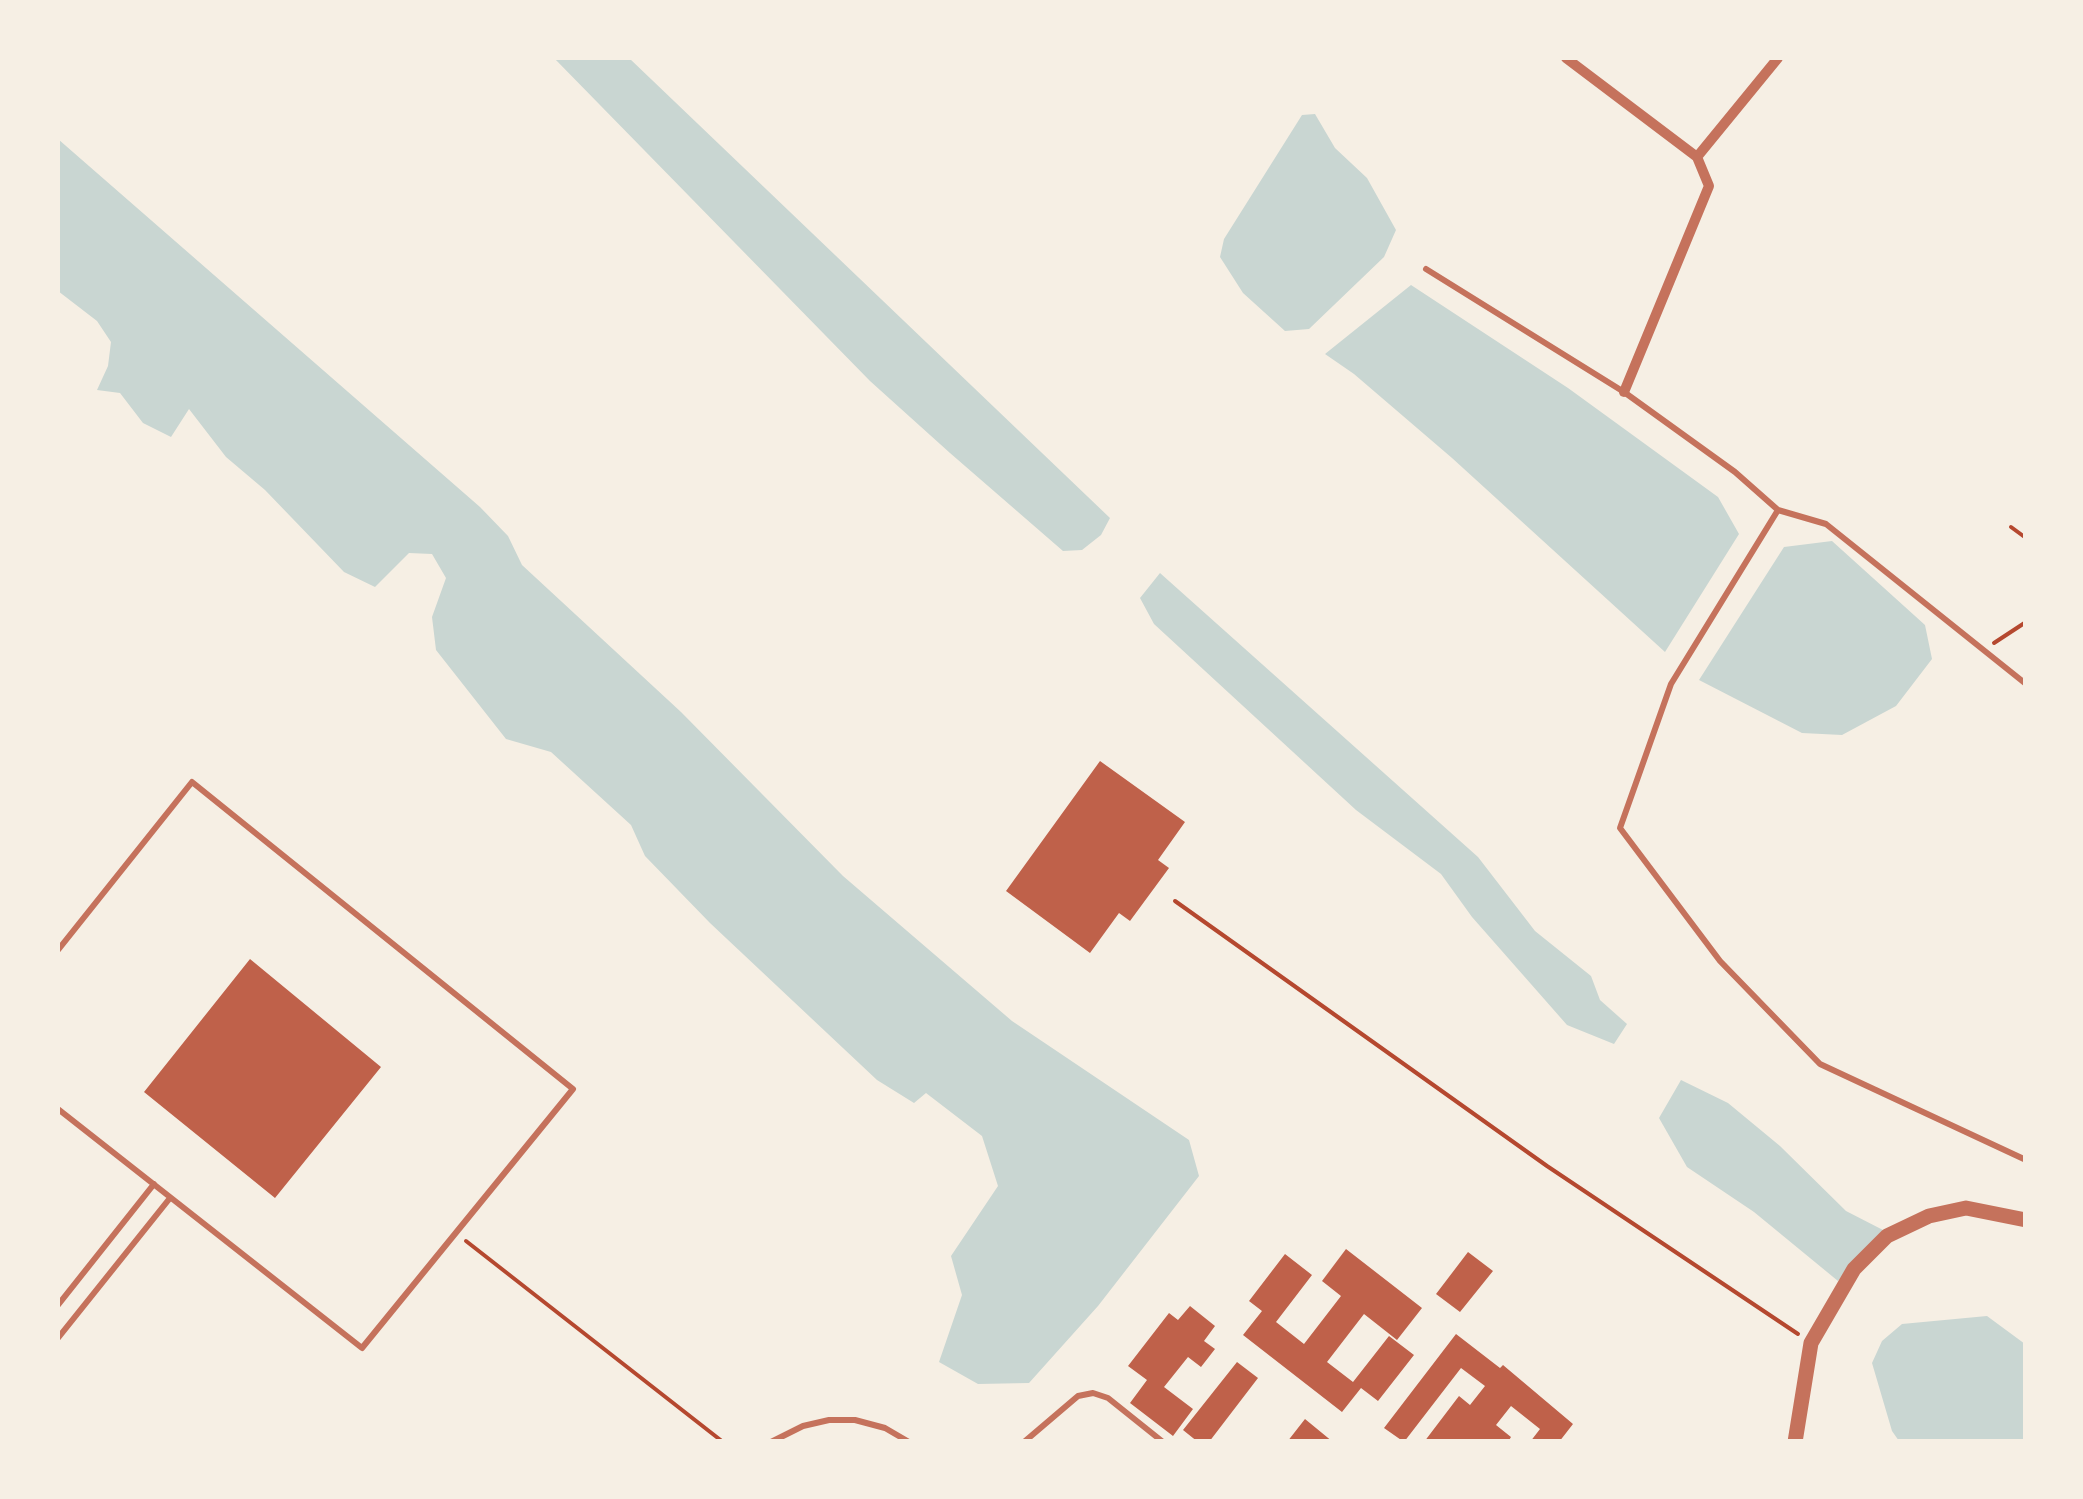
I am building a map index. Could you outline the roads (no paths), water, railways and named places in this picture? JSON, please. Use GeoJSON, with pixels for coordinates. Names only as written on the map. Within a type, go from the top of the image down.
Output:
{"type":"FeatureCollection","features":[{"type":"Feature","properties":{"kind":"street"},"geometry":{"type":"LineString","coordinates":[[1566,58],[1697,157],[1710,186],[1624,392]]}},
{"type":"Feature","properties":{"kind":"street"},"geometry":{"type":"LineString","coordinates":[[1697,157],[1778,58]]}},
{"type":"Feature","properties":{"kind":"street"},"geometry":{"type":"LineString","coordinates":[[1794,1442],[1810,1343],[1854,1269],[1887,1236],[1929,1216],[1966,1208],[2026,1220]]}},
{"type":"Feature","properties":{"kind":"lane"},"geometry":{"type":"LineString","coordinates":[[1426,269],[1624,392],[1735,472],[1778,510],[1826,524],[2026,684]]}},
{"type":"Feature","properties":{"kind":"lane"},"geometry":{"type":"LineString","coordinates":[[1778,510],[1671,684],[1620,828],[1720,962],[1820,1064],[2026,1160]]}},
{"type":"Feature","properties":{"kind":"lane"},"geometry":{"type":"LineString","coordinates":[[58,950],[192,782],[573,1088],[362,1348],[58,1110]]}},
{"type":"Feature","properties":{"kind":"lane"},"geometry":{"type":"LineString","coordinates":[[58,1305],[154,1184]]}},
{"type":"Feature","properties":{"kind":"lane"},"geometry":{"type":"LineString","coordinates":[[58,1338],[170,1198]]}},
{"type":"Feature","properties":{"kind":"lane"},"geometry":{"type":"LineString","coordinates":[[1024,1442],[1078,1396],[1093,1392],[1108,1398],[1163,1442]]}},
{"type":"Feature","properties":{"kind":"lane"},"geometry":{"type":"LineString","coordinates":[[772,1442],[802,1426],[830,1420],[870,1423],[908,1442]]}}]}
